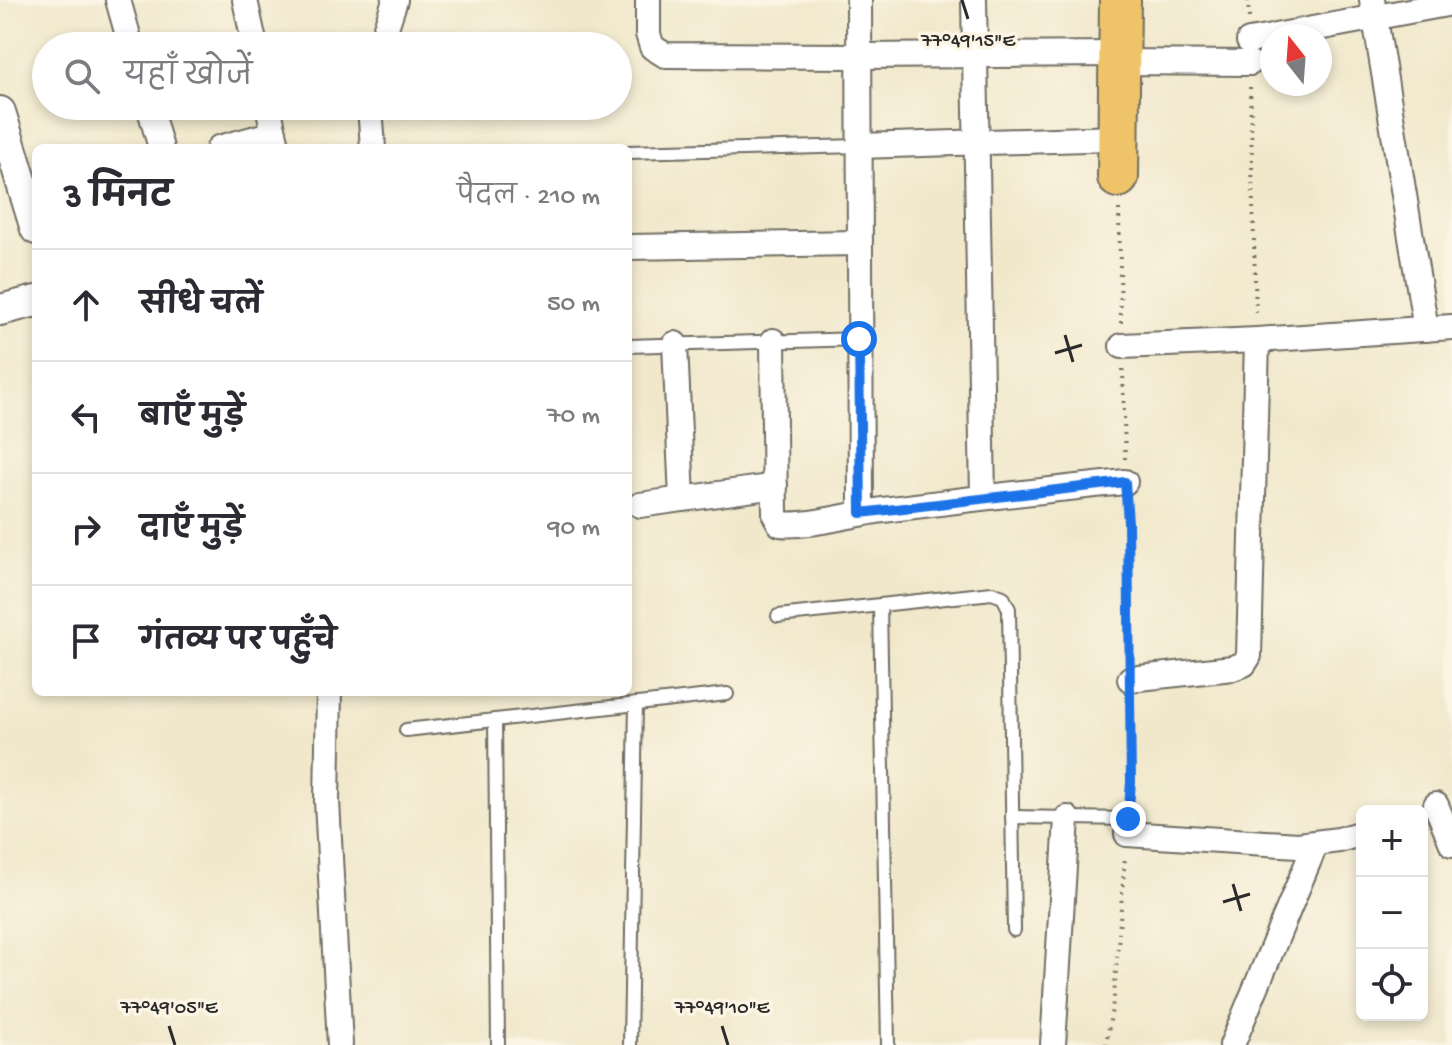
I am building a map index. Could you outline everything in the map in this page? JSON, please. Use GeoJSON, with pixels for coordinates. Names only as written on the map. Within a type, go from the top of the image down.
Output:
{"type":"FeatureCollection","features":[{"type":"Feature","properties":{"kind":"main road"},"geometry":{"type":"LineString","coordinates":[[1118,177],[1120,0]]}},
{"type":"Feature","properties":{"kind":"street"},"geometry":{"type":"LineString","coordinates":[[118,0],[127,32]]}},
{"type":"Feature","properties":{"kind":"street"},"geometry":{"type":"LineString","coordinates":[[245,0],[252,32]]}},
{"type":"Feature","properties":{"kind":"street"},"geometry":{"type":"LineString","coordinates":[[385,32],[395,0]]}},
{"type":"Feature","properties":{"kind":"street"},"geometry":{"type":"LineString","coordinates":[[648,0],[648,34],[652,47],[665,55],[1120,58],[1260,44]]}},
{"type":"Feature","properties":{"kind":"street"},"geometry":{"type":"LineString","coordinates":[[859,0],[861,513]]}},
{"type":"Feature","properties":{"kind":"street"},"geometry":{"type":"LineString","coordinates":[[974,0],[983,497]]}},
{"type":"Feature","properties":{"kind":"street"},"geometry":{"type":"LineString","coordinates":[[1325,24],[1373,9],[1452,3]]}},
{"type":"Feature","properties":{"kind":"street"},"geometry":{"type":"LineString","coordinates":[[1373,9],[1426,329]]}},
{"type":"Feature","properties":{"kind":"street"},"geometry":{"type":"LineString","coordinates":[[0,112],[8,170],[32,211]]}},
{"type":"Feature","properties":{"kind":"street"},"geometry":{"type":"LineString","coordinates":[[153,120],[160,144]]}},
{"type":"Feature","properties":{"kind":"street"},"geometry":{"type":"LineString","coordinates":[[248,144],[276,140],[271,120]]}},
{"type":"Feature","properties":{"kind":"street"},"geometry":{"type":"LineString","coordinates":[[371,120],[373,144]]}},
{"type":"Feature","properties":{"kind":"street"},"geometry":{"type":"LineString","coordinates":[[860,146],[1119,138]]}},
{"type":"Feature","properties":{"kind":"street"},"geometry":{"type":"LineString","coordinates":[[632,247],[859,243]]}},
{"type":"Feature","properties":{"kind":"street"},"geometry":{"type":"LineString","coordinates":[[0,310],[32,302]]}},
{"type":"Feature","properties":{"kind":"street"},"geometry":{"type":"LineString","coordinates":[[1122,346],[1452,327]]}},
{"type":"Feature","properties":{"kind":"street"},"geometry":{"type":"LineString","coordinates":[[1130,679],[1233,668],[1244,664],[1249,656],[1257,340]]}},
{"type":"Feature","properties":{"kind":"street"},"geometry":{"type":"LineString","coordinates":[[773,341],[775,515],[780,524],[792,525],[983,497],[1125,482]]}},
{"type":"Feature","properties":{"kind":"street"},"geometry":{"type":"LineString","coordinates":[[675,344],[682,499]]}},
{"type":"Feature","properties":{"kind":"street"},"geometry":{"type":"LineString","coordinates":[[640,505],[775,486]]}},
{"type":"Feature","properties":{"kind":"street"},"geometry":{"type":"LineString","coordinates":[[329,696],[327,801],[340,1045]]}},
{"type":"Feature","properties":{"kind":"street"},"geometry":{"type":"LineString","coordinates":[[1437,805],[1452,844]]}},
{"type":"Feature","properties":{"kind":"street"},"geometry":{"type":"LineString","coordinates":[[1053,1045],[1067,818]]}},
{"type":"Feature","properties":{"kind":"street"},"geometry":{"type":"LineString","coordinates":[[1127,827],[1298,845],[1356,835]]}},
{"type":"Feature","properties":{"kind":"street"},"geometry":{"type":"LineString","coordinates":[[1232,1045],[1316,843]]}},
{"type":"Feature","properties":{"kind":"lane"},"geometry":{"type":"LineString","coordinates":[[632,152],[860,146]]}},
{"type":"Feature","properties":{"kind":"lane"},"geometry":{"type":"LineString","coordinates":[[632,346],[859,339]]}},
{"type":"Feature","properties":{"kind":"lane"},"geometry":{"type":"LineString","coordinates":[[778,616],[992,593],[1003,597],[1009,609],[1014,930]]}},
{"type":"Feature","properties":{"kind":"lane"},"geometry":{"type":"LineString","coordinates":[[880,605],[888,1045]]}},
{"type":"Feature","properties":{"kind":"lane"},"geometry":{"type":"LineString","coordinates":[[406,730],[727,694]]}},
{"type":"Feature","properties":{"kind":"lane"},"geometry":{"type":"LineString","coordinates":[[630,1045],[636,704]]}},
{"type":"Feature","properties":{"kind":"lane"},"geometry":{"type":"LineString","coordinates":[[495,720],[498,1045]]}},
{"type":"Feature","properties":{"kind":"lane"},"geometry":{"type":"LineString","coordinates":[[1012,817],[1067,818],[1127,827]]}},
{"type":"Feature","properties":{"kind":"path"},"geometry":{"type":"LineString","coordinates":[[1248,0],[1260,38]]}},
{"type":"Feature","properties":{"kind":"path"},"geometry":{"type":"LineString","coordinates":[[1257,340],[1261,96]]}},
{"type":"Feature","properties":{"kind":"path"},"geometry":{"type":"LineString","coordinates":[[1106,1045],[1114,996],[1131,782],[1128,522],[1118,177]]}},
{"type":"Feature","properties":{"kind":"route"},"geometry":{"type":"LineString","coordinates":[[859,339],[861,513],[1125,482],[1131,782],[1128,819]]}}]}
